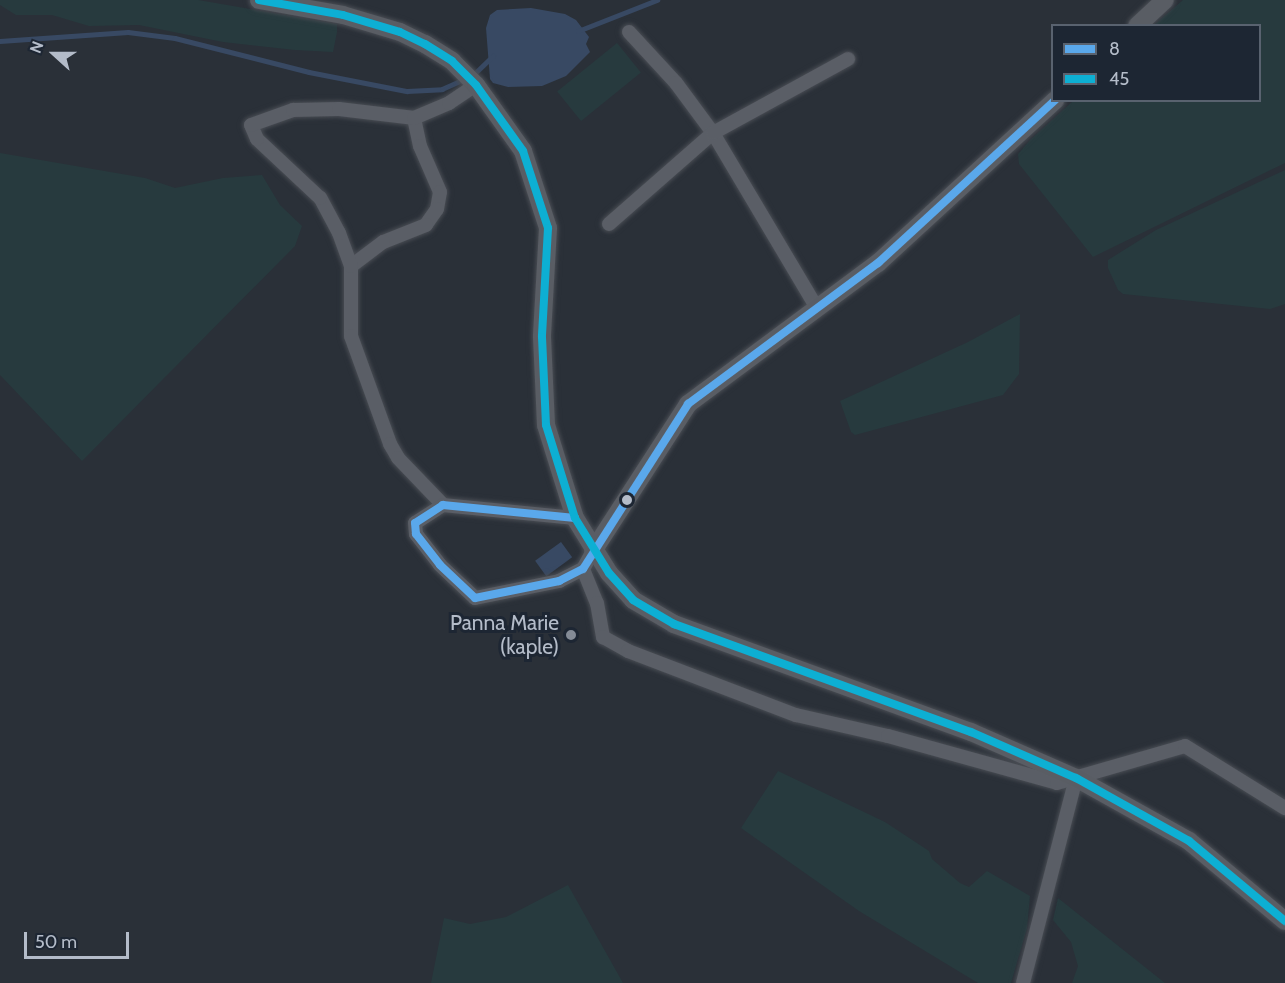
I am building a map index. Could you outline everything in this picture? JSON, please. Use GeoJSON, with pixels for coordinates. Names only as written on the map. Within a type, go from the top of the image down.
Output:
{"type":"FeatureCollection","features":[{"type":"Feature","properties":{"kind":"main road"},"geometry":{"type":"LineString","coordinates":[[259,0],[344,15],[400,32],[452,61],[476,85],[523,151],[548,228],[542,337],[546,425],[575,518],[593,551],[633,600],[674,624],[971,732],[1076,778],[1189,841],[1285,921]]}},
{"type":"Feature","properties":{"kind":"main road"},"geometry":{"type":"LineString","coordinates":[[1139,24],[1165,0]]}},
{"type":"Feature","properties":{"kind":"main road"},"geometry":{"type":"LineString","coordinates":[[593,551],[688,405],[878,263],[1053,102]]}},
{"type":"Feature","properties":{"kind":"street"},"geometry":{"type":"LineString","coordinates":[[629,32],[676,83],[712,133],[817,308]]}},
{"type":"Feature","properties":{"kind":"street"},"geometry":{"type":"LineString","coordinates":[[609,224],[712,133],[848,59]]}},
{"type":"Feature","properties":{"kind":"street"},"geometry":{"type":"LineString","coordinates":[[443,505],[398,458],[370,394],[351,336],[351,266],[339,233],[320,198],[256,139],[251,125],[293,110],[339,109],[414,118],[449,103],[476,85]]}},
{"type":"Feature","properties":{"kind":"street"},"geometry":{"type":"LineString","coordinates":[[351,266],[382,242],[426,225],[437,209],[440,192],[420,146],[414,118]]}},
{"type":"Feature","properties":{"kind":"street"},"geometry":{"type":"LineString","coordinates":[[575,518],[443,505],[422,515],[415,523],[416,534],[440,565],[475,598],[559,581],[583,569],[593,551]]}},
{"type":"Feature","properties":{"kind":"street"},"geometry":{"type":"LineString","coordinates":[[583,569],[597,603],[603,637],[628,651],[796,715],[888,736],[1005,771],[1057,783],[1185,746],[1285,808]]}},
{"type":"Feature","properties":{"kind":"street"},"geometry":{"type":"LineString","coordinates":[[1023,983],[1076,778]]}},
{"type":"Feature","properties":{"kind":"green space"},"geometry":{"type":"Polygon","coordinates":[[[0,0],[198,0],[337,24],[337,32],[333,52],[295,50],[223,42],[139,25],[89,26],[52,15],[16,15],[0,5],[0,0]]]}},
{"type":"Feature","properties":{"kind":"green space"},"geometry":{"type":"Polygon","coordinates":[[[1183,0],[1285,0],[1285,163],[1093,257],[1019,164],[1018,154],[1030,140],[1072,102],[1261,102],[1261,24],[1155,24],[1183,0]]]}},
{"type":"Feature","properties":{"kind":"green space"},"geometry":{"type":"Polygon","coordinates":[[[617,43],[641,73],[581,121],[557,91],[617,43]]]}},
{"type":"Feature","properties":{"kind":"green space"},"geometry":{"type":"Polygon","coordinates":[[[0,153],[145,178],[175,188],[223,178],[262,175],[280,205],[302,226],[295,246],[82,461],[0,375],[0,153]]]}},
{"type":"Feature","properties":{"kind":"green space"},"geometry":{"type":"Polygon","coordinates":[[[1285,170],[1285,304],[1270,309],[1123,294],[1118,290],[1108,268],[1108,260],[1156,230],[1285,170]]]}},
{"type":"Feature","properties":{"kind":"green space"},"geometry":{"type":"Polygon","coordinates":[[[1020,314],[1019,374],[1003,395],[855,435],[851,432],[840,401],[968,342],[1020,314]]]}},
{"type":"Feature","properties":{"kind":"green space"},"geometry":{"type":"Polygon","coordinates":[[[778,771],[885,822],[929,851],[932,859],[960,883],[969,887],[987,871],[1030,896],[1027,928],[1011,983],[978,983],[859,911],[741,828],[778,771]]]}},
{"type":"Feature","properties":{"kind":"green space"},"geometry":{"type":"Polygon","coordinates":[[[568,885],[623,983],[431,983],[444,918],[470,924],[506,917],[568,885]]]}},
{"type":"Feature","properties":{"kind":"green space"},"geometry":{"type":"Polygon","coordinates":[[[1058,898],[1165,983],[1072,983],[1078,966],[1071,942],[1053,920],[1058,898]]]}},
{"type":"Feature","properties":{"kind":"water"},"geometry":{"type":"Polygon","coordinates":[[[531,8],[565,14],[576,20],[589,37],[586,44],[590,52],[566,76],[542,86],[508,87],[493,83],[490,79],[486,28],[490,15],[497,10],[531,8]]]}},
{"type":"Feature","properties":{"kind":"water"},"geometry":{"type":"Polygon","coordinates":[[[561,542],[572,557],[546,576],[535,561],[561,542]]]}},
{"type":"Feature","properties":{"kind":"waterway"},"geometry":{"type":"LineString","coordinates":[[578,31],[657,0]]}},
{"type":"Feature","properties":{"kind":"waterway"},"geometry":{"type":"LineString","coordinates":[[0,41],[128,32],[175,38],[309,72],[407,91],[442,89],[464,79]]}},
{"type":"Feature","properties":{"kind":"waterway"},"geometry":{"type":"LineString","coordinates":[[472,76],[493,56]]}},
{"type":"Feature","properties":{"kind":"transit line","name":"45"},"geometry":{"type":"LineString","coordinates":[[259,0],[343,15],[400,32],[425,44],[452,61],[476,85],[523,151],[548,228],[542,337],[546,425],[575,518],[609,573],[633,600],[674,624],[971,732],[1076,778],[1189,841],[1285,921]]}},
{"type":"Feature","properties":{"kind":"transit line","name":"8"},"geometry":{"type":"LineString","coordinates":[[575,518],[443,505],[415,523],[416,534],[440,565],[475,598],[559,581],[583,569],[688,404],[878,263],[1053,102]]}},
{"type":"Feature","properties":{"kind":"place","name":"Panna Marie (kaple)"},"geometry":{"type":"Point","coordinates":[571,635]}}]}
